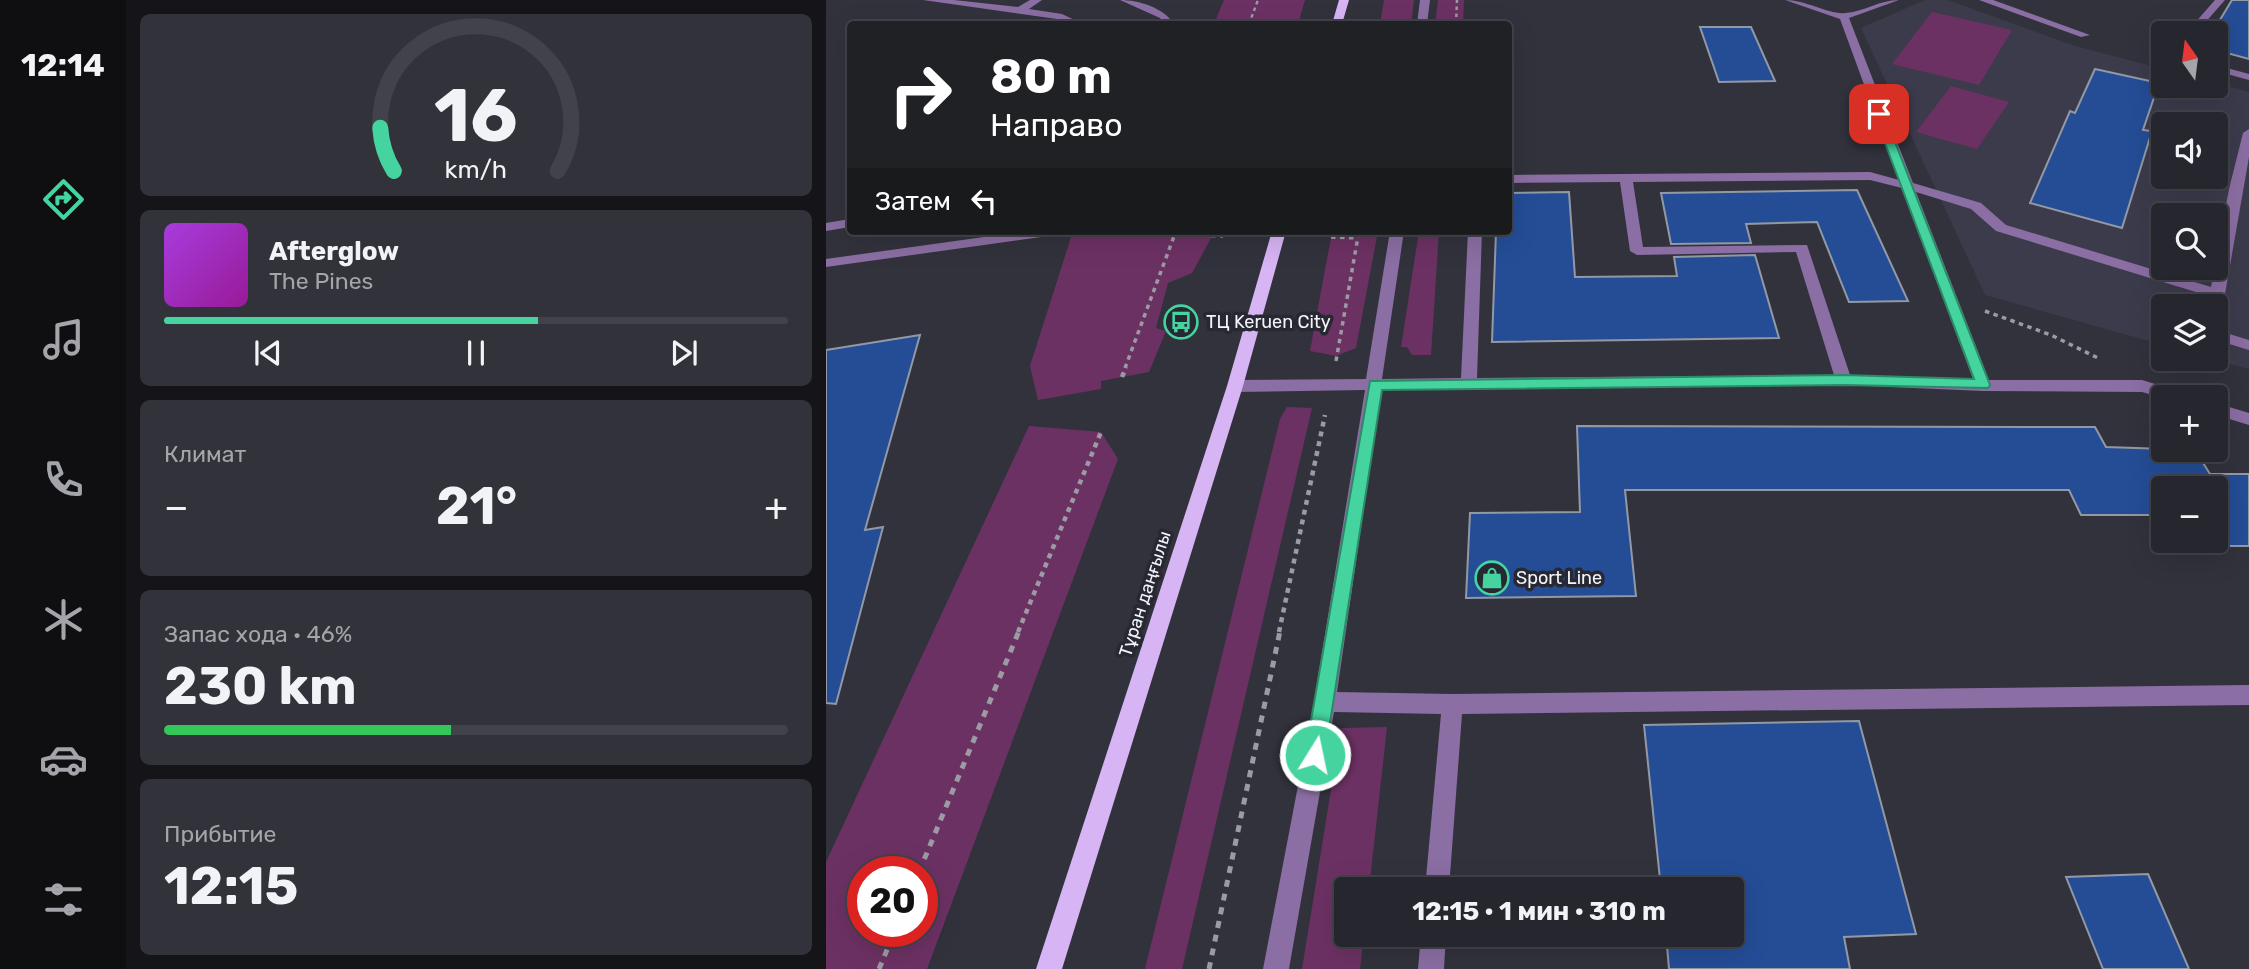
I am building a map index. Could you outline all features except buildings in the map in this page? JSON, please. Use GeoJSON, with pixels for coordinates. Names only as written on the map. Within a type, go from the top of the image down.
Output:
{"type":"FeatureCollection","features":[{"type":"Feature","properties":{"kind":"main road"},"geometry":{"type":"LineString","coordinates":[[1338,21],[1344,0]]}},
{"type":"Feature","properties":{"kind":"main road","name":"Тұран даңғылы"},"geometry":{"type":"LineString","coordinates":[[1049,969],[1235,386],[1278,235]]}},
{"type":"Feature","properties":{"kind":"lane"},"geometry":{"type":"LineString","coordinates":[[928,0],[1020,10],[1059,16],[1071,21]]}},
{"type":"Feature","properties":{"kind":"lane"},"geometry":{"type":"LineString","coordinates":[[1020,10],[1037,0]]}},
{"type":"Feature","properties":{"kind":"lane"},"geometry":{"type":"LineString","coordinates":[[1125,0],[1164,16],[1166,21]]}},
{"type":"Feature","properties":{"kind":"lane"},"geometry":{"type":"LineString","coordinates":[[1422,21],[1425,0]]}},
{"type":"Feature","properties":{"kind":"lane"},"geometry":{"type":"LineString","coordinates":[[1790,0],[1844,16],[1894,0]]}},
{"type":"Feature","properties":{"kind":"lane"},"geometry":{"type":"LineString","coordinates":[[1984,0],[2085,35]]}},
{"type":"Feature","properties":{"kind":"lane"},"geometry":{"type":"LineString","coordinates":[[2202,21],[2220,0]]}},
{"type":"Feature","properties":{"kind":"lane"},"geometry":{"type":"LineString","coordinates":[[1844,16],[1906,187],[1983,385]]}},
{"type":"Feature","properties":{"kind":"lane"},"geometry":{"type":"LineString","coordinates":[[2228,71],[2249,77]]}},
{"type":"Feature","properties":{"kind":"lane"},"geometry":{"type":"LineString","coordinates":[[2218,294],[2235,189],[2249,133]]}},
{"type":"Feature","properties":{"kind":"lane"},"geometry":{"type":"LineString","coordinates":[[1512,179],[1870,176],[1906,187],[1937,192],[1976,206],[2001,229],[2199,294]]}},
{"type":"Feature","properties":{"kind":"lane"},"geometry":{"type":"LineString","coordinates":[[1626,177],[1637,251],[1802,248],[1844,380]]}},
{"type":"Feature","properties":{"kind":"lane"},"geometry":{"type":"LineString","coordinates":[[826,227],[847,224]]}},
{"type":"Feature","properties":{"kind":"lane"},"geometry":{"type":"LineString","coordinates":[[826,262],[1026,235]]}},
{"type":"Feature","properties":{"kind":"lane"},"geometry":{"type":"LineString","coordinates":[[1276,969],[1325,702],[1396,235]]}},
{"type":"Feature","properties":{"kind":"lane"},"geometry":{"type":"LineString","coordinates":[[1469,383],[1475,235]]}},
{"type":"Feature","properties":{"kind":"lane"},"geometry":{"type":"LineString","coordinates":[[2228,339],[2249,345]]}},
{"type":"Feature","properties":{"kind":"lane"},"geometry":{"type":"LineString","coordinates":[[1235,386],[1844,380],[1983,385],[2142,386],[2151,389]]}},
{"type":"Feature","properties":{"kind":"lane"},"geometry":{"type":"LineString","coordinates":[[2228,413],[2249,419]]}},
{"type":"Feature","properties":{"kind":"lane"},"geometry":{"type":"LineString","coordinates":[[1325,702],[1452,704],[2249,695]]}},
{"type":"Feature","properties":{"kind":"lane"},"geometry":{"type":"LineString","coordinates":[[1438,877],[1452,704]]}},
{"type":"Feature","properties":{"kind":"lane"},"geometry":{"type":"LineString","coordinates":[[1431,969],[1433,947]]}},
{"type":"Feature","properties":{"kind":"path"},"geometry":{"type":"LineString","coordinates":[[1250,21],[1258,0]]}},
{"type":"Feature","properties":{"kind":"path"},"geometry":{"type":"LineString","coordinates":[[1455,21],[1457,0]]}},
{"type":"Feature","properties":{"kind":"path"},"geometry":{"type":"LineString","coordinates":[[1122,377],[1174,235]]}},
{"type":"Feature","properties":{"kind":"path"},"geometry":{"type":"LineString","coordinates":[[1211,235],[1223,236]]}},
{"type":"Feature","properties":{"kind":"path"},"geometry":{"type":"LineString","coordinates":[[1335,365],[1358,235]]}},
{"type":"Feature","properties":{"kind":"path"},"geometry":{"type":"LineString","coordinates":[[1331,237],[1358,238]]}},
{"type":"Feature","properties":{"kind":"path"},"geometry":{"type":"LineString","coordinates":[[1985,310],[2051,335],[2109,363]]}},
{"type":"Feature","properties":{"kind":"path"},"geometry":{"type":"LineString","coordinates":[[1209,969],[1325,415]]}},
{"type":"Feature","properties":{"kind":"path"},"geometry":{"type":"LineString","coordinates":[[926,856],[1101,432]]}},
{"type":"Feature","properties":{"kind":"path"},"geometry":{"type":"LineString","coordinates":[[879,969],[888,947]]}},
{"type":"Feature","properties":{"kind":"shaded area"},"geometry":{"type":"Polygon","coordinates":[[[1224,0],[1305,0],[1299,21],[1215,21],[1224,0]]]}},
{"type":"Feature","properties":{"kind":"shaded area"},"geometry":{"type":"Polygon","coordinates":[[[1384,0],[1414,0],[1411,21],[1380,21],[1384,0]]]}},
{"type":"Feature","properties":{"kind":"shaded area"},"geometry":{"type":"Polygon","coordinates":[[[1438,0],[1464,0],[1463,21],[1435,21],[1438,0]]]}},
{"type":"Feature","properties":{"kind":"shaded area"},"geometry":{"type":"Polygon","coordinates":[[[1925,0],[1948,0],[2075,46],[2151,66],[2151,98],[2228,98],[2228,86],[2249,92],[2249,369],[2228,363],[2228,294],[2151,294],[2151,342],[1985,295],[1861,28],[1925,0]]]}},
{"type":"Feature","properties":{"kind":"shaded area"},"geometry":{"type":"Polygon","coordinates":[[[1932,12],[2012,30],[1979,85],[1892,64],[1932,12]]]}},
{"type":"Feature","properties":{"kind":"shaded area"},"geometry":{"type":"Polygon","coordinates":[[[1951,86],[2009,102],[1977,149],[1916,132],[1951,86]]]}},
{"type":"Feature","properties":{"kind":"shaded area"},"geometry":{"type":"Polygon","coordinates":[[[1072,235],[1213,235],[1192,273],[1168,283],[1156,328],[1166,331],[1149,372],[1101,381],[1101,389],[1038,400],[1030,366],[1072,235]]]}},
{"type":"Feature","properties":{"kind":"shaded area"},"geometry":{"type":"Polygon","coordinates":[[[1331,235],[1377,235],[1356,348],[1336,356],[1310,351],[1331,235]]]}},
{"type":"Feature","properties":{"kind":"shaded area"},"geometry":{"type":"Polygon","coordinates":[[[1418,235],[1439,235],[1431,355],[1412,355],[1407,347],[1401,347],[1418,235]]]}},
{"type":"Feature","properties":{"kind":"shaded area"},"geometry":{"type":"Polygon","coordinates":[[[1287,407],[1312,408],[1182,969],[1145,969],[1280,419],[1287,407]]]}},
{"type":"Feature","properties":{"kind":"shaded area"},"geometry":{"type":"Polygon","coordinates":[[[1029,426],[1101,432],[1118,459],[938,940],[938,856],[847,856],[847,947],[935,947],[927,969],[826,969],[826,862],[1029,426]]]}},
{"type":"Feature","properties":{"kind":"shaded area"},"geometry":{"type":"Polygon","coordinates":[[[1387,727],[1370,877],[1334,877],[1334,947],[1363,947],[1360,969],[1302,969],[1341,728],[1387,727]]]}},
{"type":"Feature","properties":{"kind":"place","name":"ТЦ Keruen City"},"geometry":{"type":"Point","coordinates":[1181,322]}},
{"type":"Feature","properties":{"kind":"place","name":"Sport Line"},"geometry":{"type":"Point","coordinates":[1492,578]}},
{"type":"Feature","properties":{"kind":"route"},"geometry":{"type":"LineString","coordinates":[[1315,755],[1375,385],[1844,380],[1983,385],[1879,114]]}}]}
